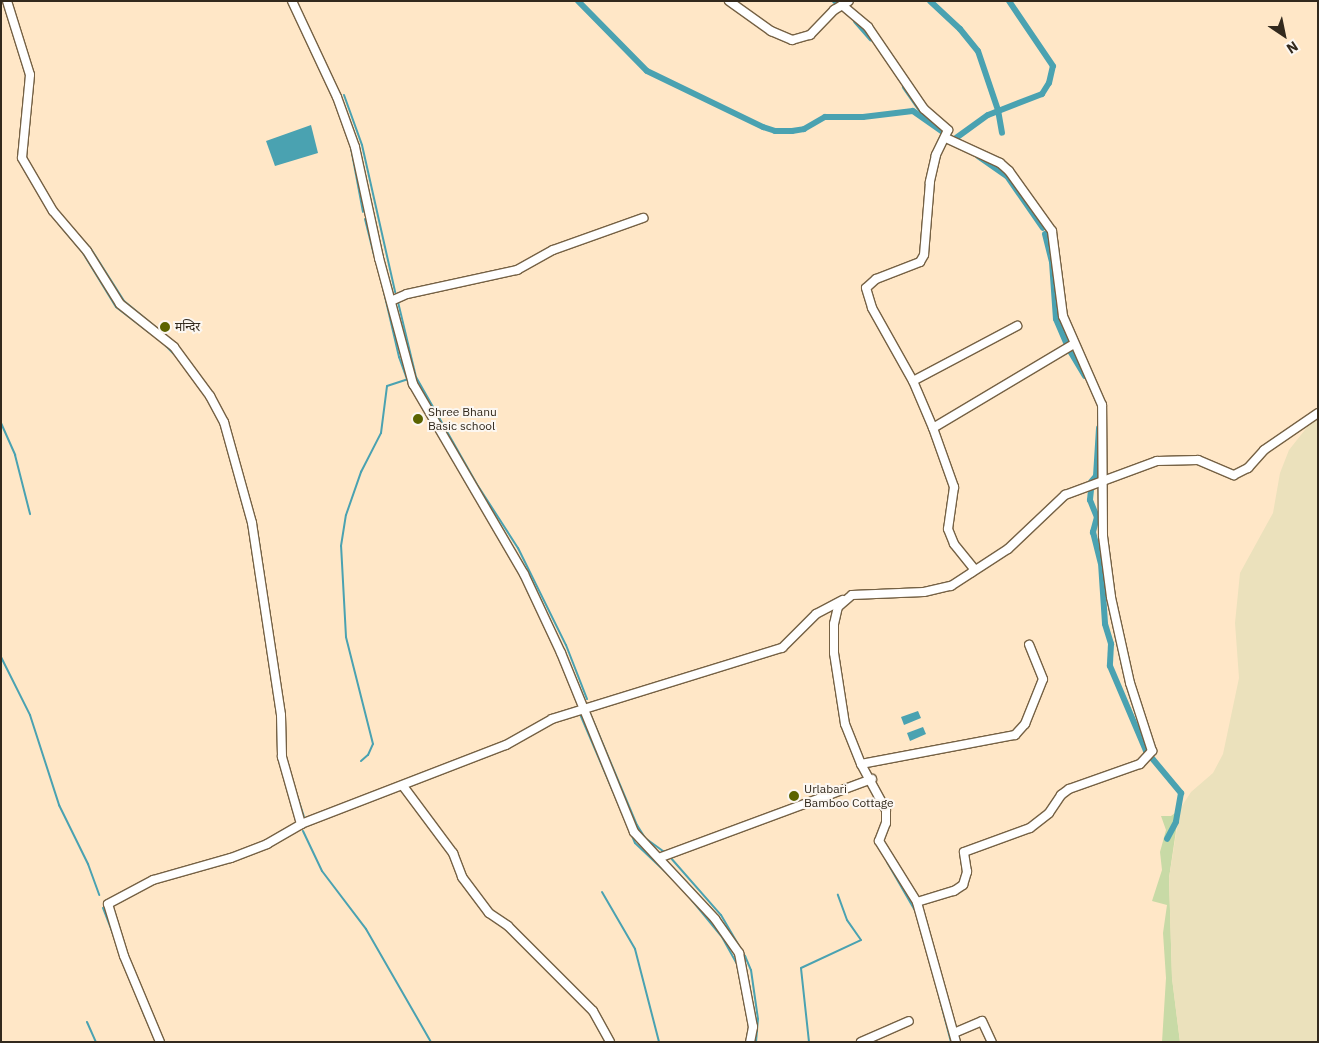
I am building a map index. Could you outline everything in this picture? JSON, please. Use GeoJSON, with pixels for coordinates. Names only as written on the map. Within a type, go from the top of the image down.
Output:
{"type":"FeatureCollection","features":[{"type":"Feature","properties":{"kind":"street"},"geometry":{"type":"LineString","coordinates":[[6,1],[30,75],[22,158],[53,211],[87,251],[120,304],[174,347],[210,396],[224,422],[252,523],[281,715],[282,757],[301,824]]}},
{"type":"Feature","properties":{"kind":"street"},"geometry":{"type":"LineString","coordinates":[[292,1],[338,97],[355,147],[391,301],[413,384],[524,574],[584,708],[634,832],[660,857],[715,919],[740,953],[753,1027],[750,1042]]}},
{"type":"Feature","properties":{"kind":"street"},"geometry":{"type":"LineString","coordinates":[[729,1],[771,31],[792,40],[810,35],[847,4],[876,38],[924,108],[947,128],[946,138],[936,155],[930,182],[924,255],[920,262],[876,278],[866,288],[884,332],[913,381],[933,428],[954,487],[948,529],[954,544],[974,569],[972,572]]}},
{"type":"Feature","properties":{"kind":"street"},"geometry":{"type":"LineString","coordinates":[[917,902],[954,891],[963,885],[967,872],[964,852],[1030,828],[1049,813],[1061,794],[1069,789],[1140,764],[1147,755],[1119,642],[1103,536],[1101,481],[1102,405],[1063,316],[1052,231],[1009,171],[1000,163],[946,138]]}},
{"type":"Feature","properties":{"kind":"street"},"geometry":{"type":"LineString","coordinates":[[391,301],[407,294],[517,270],[554,250],[643,218]]}},
{"type":"Feature","properties":{"kind":"street"},"geometry":{"type":"LineString","coordinates":[[913,381],[1017,326]]}},
{"type":"Feature","properties":{"kind":"street"},"geometry":{"type":"LineString","coordinates":[[933,428],[1074,344]]}},
{"type":"Feature","properties":{"kind":"street"},"geometry":{"type":"LineString","coordinates":[[160,1042],[124,956],[108,904],[153,880],[206,868],[268,844],[301,824],[506,745],[536,727],[584,708],[782,648],[816,614],[842,600],[860,594],[940,589],[961,581],[1008,549],[1065,495],[1101,481],[1157,461],[1185,458],[1234,475],[1248,468],[1264,450],[1318,413]]}},
{"type":"Feature","properties":{"kind":"street"},"geometry":{"type":"LineString","coordinates":[[842,600],[834,624],[837,689],[845,724],[861,764],[872,779],[887,817],[879,841],[917,902],[956,1042]]}},
{"type":"Feature","properties":{"kind":"street"},"geometry":{"type":"LineString","coordinates":[[861,764],[1015,735],[1025,724],[1043,679],[1029,645]]}},
{"type":"Feature","properties":{"kind":"street"},"geometry":{"type":"LineString","coordinates":[[660,857],[872,779]]}},
{"type":"Feature","properties":{"kind":"street"},"geometry":{"type":"LineString","coordinates":[[403,786],[444,838],[453,853],[462,878],[489,913],[508,926],[593,1011],[610,1042]]}},
{"type":"Feature","properties":{"kind":"street"},"geometry":{"type":"LineString","coordinates":[[861,1042],[909,1021]]}},
{"type":"Feature","properties":{"kind":"street"},"geometry":{"type":"LineString","coordinates":[[954,1032],[982,1021],[992,1042]]}},
{"type":"Feature","properties":{"kind":"green space"},"geometry":{"type":"Polygon","coordinates":[[[1179,810],[1169,878],[1172,978],[1180,1042],[1162,1042],[1166,978],[1163,933],[1167,905],[1152,901],[1162,870],[1160,852],[1166,830],[1161,816],[1171,816],[1179,810]]]}},
{"type":"Feature","properties":{"kind":"sand"},"geometry":{"type":"Polygon","coordinates":[[[1318,419],[1318,1042],[1180,1042],[1172,978],[1169,878],[1180,809],[1191,792],[1213,773],[1223,754],[1239,678],[1235,623],[1240,573],[1273,513],[1280,473],[1289,450],[1308,426],[1318,419]]]}},
{"type":"Feature","properties":{"kind":"water"},"geometry":{"type":"Polygon","coordinates":[[[311,125],[318,153],[275,166],[266,141],[311,125]]]}},
{"type":"Feature","properties":{"kind":"water"},"geometry":{"type":"Polygon","coordinates":[[[918,711],[921,718],[904,725],[901,717],[918,711]]]}},
{"type":"Feature","properties":{"kind":"water"},"geometry":{"type":"Polygon","coordinates":[[[923,727],[926,734],[910,741],[907,733],[923,727]]]}},
{"type":"Feature","properties":{"kind":"waterway"},"geometry":{"type":"LineString","coordinates":[[578,1],[647,71],[763,127],[775,131],[792,131],[804,129],[825,117],[863,117],[913,111],[943,132]]}},
{"type":"Feature","properties":{"kind":"waterway"},"geometry":{"type":"LineString","coordinates":[[835,1],[843,9]]}},
{"type":"Feature","properties":{"kind":"waterway"},"geometry":{"type":"LineString","coordinates":[[930,1],[960,29],[978,51],[998,110],[1002,133]]}},
{"type":"Feature","properties":{"kind":"waterway"},"geometry":{"type":"LineString","coordinates":[[956,138],[988,115],[1042,94],[1049,83],[1053,66],[1009,1]]}},
{"type":"Feature","properties":{"kind":"waterway"},"geometry":{"type":"LineString","coordinates":[[856,21],[871,38]]}},
{"type":"Feature","properties":{"kind":"waterway"},"geometry":{"type":"LineString","coordinates":[[905,87],[925,116]]}},
{"type":"Feature","properties":{"kind":"waterway"},"geometry":{"type":"LineString","coordinates":[[344,95],[362,145],[395,292]]}},
{"type":"Feature","properties":{"kind":"waterway"},"geometry":{"type":"LineString","coordinates":[[351,148],[363,212]]}},
{"type":"Feature","properties":{"kind":"waterway"},"geometry":{"type":"LineString","coordinates":[[978,156],[1007,176],[1043,228]]}},
{"type":"Feature","properties":{"kind":"waterway"},"geometry":{"type":"LineString","coordinates":[[365,219],[374,254]]}},
{"type":"Feature","properties":{"kind":"waterway"},"geometry":{"type":"LineString","coordinates":[[58,223],[83,253],[116,307],[150,333]]}},
{"type":"Feature","properties":{"kind":"waterway"},"geometry":{"type":"LineString","coordinates":[[74,230],[91,249],[124,301],[175,343]]}},
{"type":"Feature","properties":{"kind":"waterway"},"geometry":{"type":"LineString","coordinates":[[1045,234],[1052,262],[1056,319],[1066,343]]}},
{"type":"Feature","properties":{"kind":"waterway"},"geometry":{"type":"LineString","coordinates":[[383,288],[399,357],[410,387]]}},
{"type":"Feature","properties":{"kind":"waterway"},"geometry":{"type":"LineString","coordinates":[[398,302],[416,377],[478,486],[518,548],[566,645],[587,699]]}},
{"type":"Feature","properties":{"kind":"waterway"},"geometry":{"type":"LineString","coordinates":[[160,340],[178,358]]}},
{"type":"Feature","properties":{"kind":"waterway"},"geometry":{"type":"LineString","coordinates":[[1070,351],[1085,376]]}},
{"type":"Feature","properties":{"kind":"waterway"},"geometry":{"type":"LineString","coordinates":[[187,359],[198,373]]}},
{"type":"Feature","properties":{"kind":"waterway"},"geometry":{"type":"LineString","coordinates":[[361,761],[368,755],[373,744],[346,637],[341,546],[346,515],[361,472],[381,433],[387,386],[406,380]]}},
{"type":"Feature","properties":{"kind":"waterway"},"geometry":{"type":"LineString","coordinates":[[1,423],[15,455],[30,514]]}},
{"type":"Feature","properties":{"kind":"waterway"},"geometry":{"type":"LineString","coordinates":[[1091,482],[1096,476],[1099,428]]}},
{"type":"Feature","properties":{"kind":"waterway"},"geometry":{"type":"LineString","coordinates":[[234,470],[244,509]]}},
{"type":"Feature","properties":{"kind":"waterway"},"geometry":{"type":"LineString","coordinates":[[464,479],[476,499]]}},
{"type":"Feature","properties":{"kind":"waterway"},"geometry":{"type":"LineString","coordinates":[[1091,490],[1090,500],[1097,517],[1093,532],[1101,563],[1105,624],[1111,644],[1110,666],[1146,751],[1181,793],[1176,822],[1167,839]]}},
{"type":"Feature","properties":{"kind":"waterway"},"geometry":{"type":"LineString","coordinates":[[256,524],[264,576]]}},
{"type":"Feature","properties":{"kind":"waterway"},"geometry":{"type":"LineString","coordinates":[[259,593],[276,704]]}},
{"type":"Feature","properties":{"kind":"waterway"},"geometry":{"type":"LineString","coordinates":[[1,657],[30,715],[59,805],[88,864],[99,895]]}},
{"type":"Feature","properties":{"kind":"waterway"},"geometry":{"type":"LineString","coordinates":[[589,711],[637,825],[645,838],[666,853]]}},
{"type":"Feature","properties":{"kind":"waterway"},"geometry":{"type":"LineString","coordinates":[[580,714],[635,843],[673,879]]}},
{"type":"Feature","properties":{"kind":"waterway"},"geometry":{"type":"LineString","coordinates":[[284,715],[285,740]]}},
{"type":"Feature","properties":{"kind":"waterway"},"geometry":{"type":"LineString","coordinates":[[293,783],[304,816]]}},
{"type":"Feature","properties":{"kind":"waterway"},"geometry":{"type":"LineString","coordinates":[[303,831],[322,871],[366,929],[431,1042]]}},
{"type":"Feature","properties":{"kind":"waterway"},"geometry":{"type":"LineString","coordinates":[[670,857],[721,915],[745,956],[751,970],[758,1019],[756,1042]]}},
{"type":"Feature","properties":{"kind":"waterway"},"geometry":{"type":"LineString","coordinates":[[887,862],[917,914]]}},
{"type":"Feature","properties":{"kind":"waterway"},"geometry":{"type":"LineString","coordinates":[[602,892],[635,949],[659,1042]]}},
{"type":"Feature","properties":{"kind":"waterway"},"geometry":{"type":"LineString","coordinates":[[686,893],[722,937],[737,964]]}},
{"type":"Feature","properties":{"kind":"waterway"},"geometry":{"type":"LineString","coordinates":[[809,1042],[801,968],[861,940],[847,920],[838,895]]}},
{"type":"Feature","properties":{"kind":"waterway"},"geometry":{"type":"LineString","coordinates":[[103,908],[145,1017]]}},
{"type":"Feature","properties":{"kind":"waterway"},"geometry":{"type":"LineString","coordinates":[[1,926],[1,954]]}},
{"type":"Feature","properties":{"kind":"waterway"},"geometry":{"type":"LineString","coordinates":[[939,996],[951,1042]]}},
{"type":"Feature","properties":{"kind":"waterway"},"geometry":{"type":"LineString","coordinates":[[87,1022],[96,1042]]}},
{"type":"Feature","properties":{"kind":"place","name":"मन्दिर"},"geometry":{"type":"Point","coordinates":[165,327]}},
{"type":"Feature","properties":{"kind":"place","name":"Shree Bhanu Basic school"},"geometry":{"type":"Point","coordinates":[418,419]}},
{"type":"Feature","properties":{"kind":"place","name":"Urlabari Bamboo Cottage"},"geometry":{"type":"Point","coordinates":[794,796]}}]}
